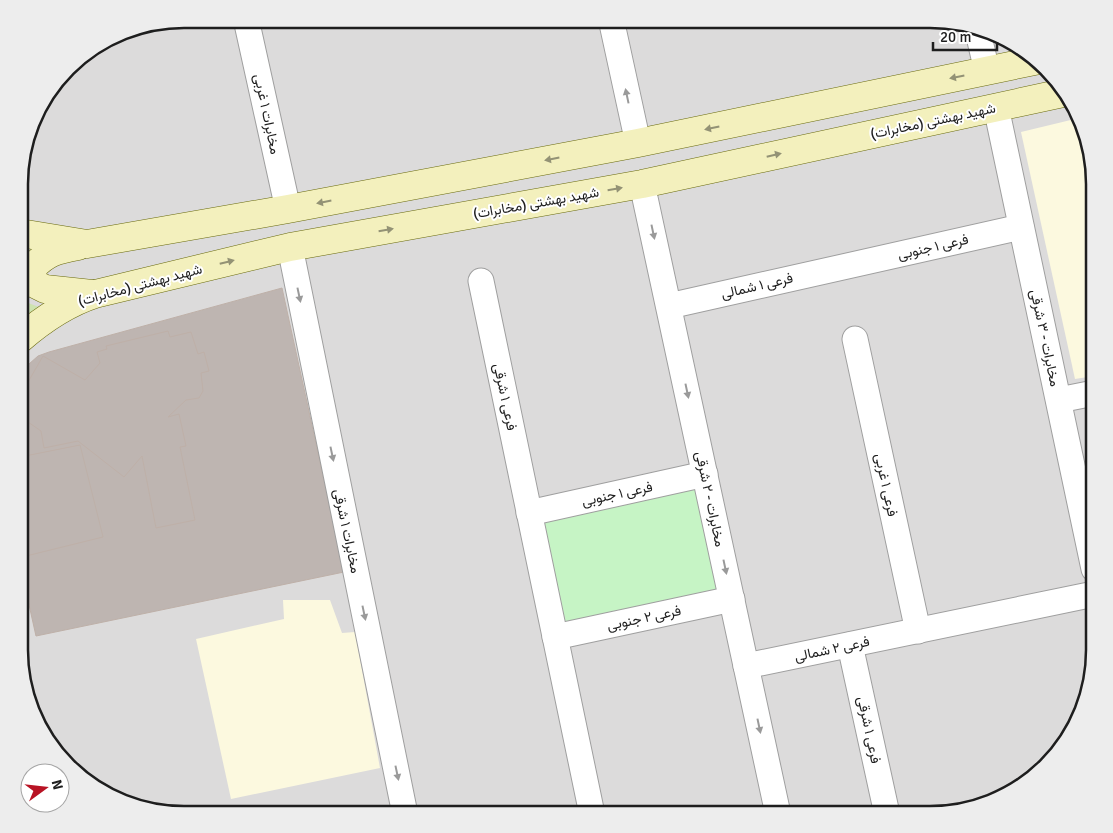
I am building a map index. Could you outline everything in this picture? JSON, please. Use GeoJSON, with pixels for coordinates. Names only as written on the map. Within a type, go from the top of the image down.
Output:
{"type":"FeatureCollection","features":[{"type":"Feature","properties":{"kind":"main road"},"geometry":{"type":"LineString","coordinates":[[95,294],[45,289],[33,284],[32,268],[42,256],[60,249],[288,209],[638,143],[1028,62]]}},
{"type":"Feature","properties":{"kind":"main road","name":"شهید بهشتی (مخابرات)"},"geometry":{"type":"LineString","coordinates":[[28,332],[76,300],[290,247],[642,184],[1057,94]]}},
{"type":"Feature","properties":{"kind":"main road"},"geometry":{"type":"LineString","coordinates":[[28,234],[87,244]]}},
{"type":"Feature","properties":{"kind":"street","name":"مخابرات ۱ غربی"},"geometry":{"type":"LineString","coordinates":[[248,28],[288,209]]}},
{"type":"Feature","properties":{"kind":"street"},"geometry":{"type":"LineString","coordinates":[[613,28],[638,143]]}},
{"type":"Feature","properties":{"kind":"street"},"geometry":{"type":"LineString","coordinates":[[979,36],[986,71]]}},
{"type":"Feature","properties":{"kind":"street","name":"مخابرات - ۳ شرقی"},"geometry":{"type":"LineString","coordinates":[[996,107],[1085,527]]}},
{"type":"Feature","properties":{"kind":"street","name":"مخابرات - ۲ شرقی"},"geometry":{"type":"LineString","coordinates":[[642,184],[776,806]]}},
{"type":"Feature","properties":{"kind":"street","name":"فرعی ۱ جنوبی"},"geometry":{"type":"LineString","coordinates":[[845,266],[1021,227]]}},
{"type":"Feature","properties":{"kind":"street","name":"مخابرات ۱ شرقی"},"geometry":{"type":"LineString","coordinates":[[290,247],[403,805]]}},
{"type":"Feature","properties":{"kind":"street","name":"فرعی ۱ شمالی"},"geometry":{"type":"LineString","coordinates":[[669,306],[845,266]]}},
{"type":"Feature","properties":{"kind":"street","name":"فرعی ۱ شرقی"},"geometry":{"type":"LineString","coordinates":[[481,281],[555,638]]}},
{"type":"Feature","properties":{"kind":"street","name":"فرعی ۱ غربی"},"geometry":{"type":"LineString","coordinates":[[855,339],[918,631]]}},
{"type":"Feature","properties":{"kind":"street"},"geometry":{"type":"LineString","coordinates":[[1059,400],[1086,395]]}},
{"type":"Feature","properties":{"kind":"street","name":"فرعی ۱ جنوبی"},"geometry":{"type":"LineString","coordinates":[[529,513],[705,474]]}},
{"type":"Feature","properties":{"kind":"street"},"geometry":{"type":"LineString","coordinates":[[918,631],[1085,596]]}},
{"type":"Feature","properties":{"kind":"street","name":"فرعی ۲ جنوبی"},"geometry":{"type":"LineString","coordinates":[[555,638],[732,599]]}},
{"type":"Feature","properties":{"kind":"street","name":"فرعی ۲ شمالی"},"geometry":{"type":"LineString","coordinates":[[746,666],[918,631]]}},
{"type":"Feature","properties":{"kind":"street"},"geometry":{"type":"LineString","coordinates":[[555,638],[590,806]]}},
{"type":"Feature","properties":{"kind":"street","name":"فرعی ۱ شرقی"},"geometry":{"type":"LineString","coordinates":[[850,645],[885,806]]}},
{"type":"Feature","properties":{"kind":"shaded area"},"geometry":{"type":"Polygon","coordinates":[[[183,28],[940,28],[970,33],[989,39],[1008,48],[1025,60],[1047,81],[1065,105],[1080,143],[1086,183],[1085,660],[1083,680],[1074,709],[1065,728],[1053,745],[1032,767],[1008,785],[970,800],[930,806],[173,805],[143,800],[124,794],[97,779],[81,767],[60,745],[48,728],[39,709],[30,680],[28,660],[29,163],[39,124],[54,97],[66,81],[88,60],[105,48],[124,39],[153,30],[183,28]]]}},
{"type":"Feature","properties":{"kind":"shaded area"},"geometry":{"type":"Polygon","coordinates":[[[1072,120],[1080,143],[1086,183],[1086,377],[1075,379],[1021,132],[1072,120]]]}},
{"type":"Feature","properties":{"kind":"shaded area"},"geometry":{"type":"Polygon","coordinates":[[[283,600],[330,600],[342,633],[355,632],[380,768],[231,799],[196,639],[284,619],[283,600]]]}},
{"type":"Feature","properties":{"kind":"green space"},"geometry":{"type":"Polygon","coordinates":[[[28,303],[39,307],[28,314],[28,303]]]}},
{"type":"Feature","properties":{"kind":"green space"},"geometry":{"type":"Polygon","coordinates":[[[698,488],[720,592],[566,624],[544,522],[698,488]]]}},
{"type":"Feature","properties":{"kind":"building"},"geometry":{"type":"Polygon","coordinates":[[[282,288],[344,572],[36,636],[28,600],[28,365],[38,356],[282,288]]]}},
{"type":"Feature","properties":{"kind":"building"},"geometry":{"type":"Polygon","coordinates":[[[168,331],[170,337],[191,332],[198,354],[204,352],[209,371],[201,373],[203,391],[199,398],[186,400],[168,417],[179,414],[186,446],[180,447],[195,520],[156,528],[142,456],[124,477],[78,441],[44,448],[41,431],[28,422],[28,382],[43,356],[85,380],[100,363],[97,352],[107,349],[106,346],[168,331]]]}},
{"type":"Feature","properties":{"kind":"building"},"geometry":{"type":"Polygon","coordinates":[[[80,445],[103,537],[28,556],[28,455],[80,445]]]}}]}
